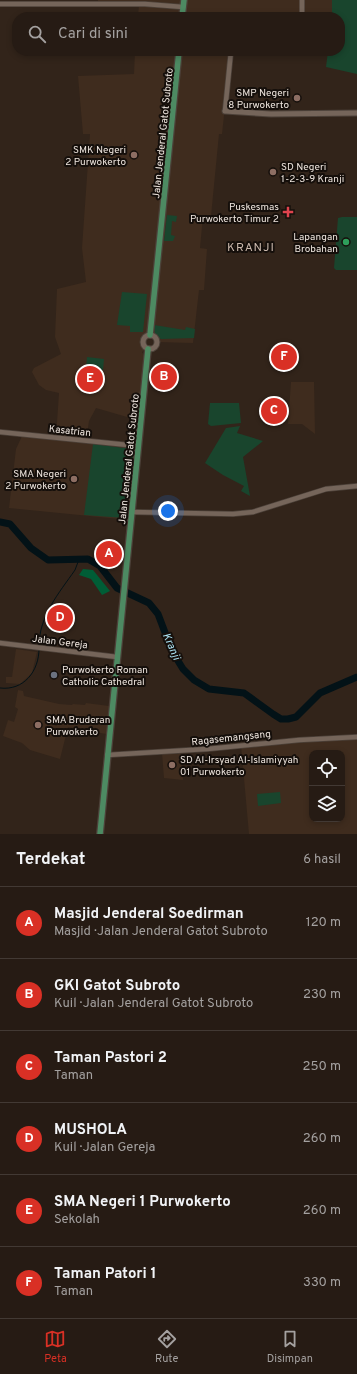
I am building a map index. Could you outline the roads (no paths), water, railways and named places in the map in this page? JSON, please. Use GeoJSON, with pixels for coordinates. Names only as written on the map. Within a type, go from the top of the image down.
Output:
{"type":"FeatureCollection","features":[{"type":"Feature","properties":{"kind":"main road"},"geometry":{"type":"LineString","coordinates":[[183,12],[184,0]]}},
{"type":"Feature","properties":{"kind":"main road","name":"Jalan Jenderal Gatot Subroto"},"geometry":{"type":"LineString","coordinates":[[150,335],[178,56]]}},
{"type":"Feature","properties":{"kind":"main road"},"geometry":{"type":"LineString","coordinates":[[225,111],[271,114],[357,113]]}},
{"type":"Feature","properties":{"kind":"main road"},"geometry":{"type":"LineString","coordinates":[[150,335],[155,338],[156,344],[153,348],[148,349],[144,346],[143,341],[145,337],[150,335]]}},
{"type":"Feature","properties":{"kind":"main road","name":"Jalan Jenderal Gatot Subroto"},"geometry":{"type":"LineString","coordinates":[[100,834],[148,349]]}},
{"type":"Feature","properties":{"kind":"street"},"geometry":{"type":"LineString","coordinates":[[302,0],[302,12]]}},
{"type":"Feature","properties":{"kind":"street"},"geometry":{"type":"LineString","coordinates":[[0,4],[145,4],[183,8]]}},
{"type":"Feature","properties":{"kind":"street"},"geometry":{"type":"LineString","coordinates":[[225,111],[231,56]]}},
{"type":"Feature","properties":{"kind":"street","name":"Kasatrian"},"geometry":{"type":"LineString","coordinates":[[0,432],[138,446]]}},
{"type":"Feature","properties":{"kind":"street"},"geometry":{"type":"LineString","coordinates":[[131,512],[233,514],[253,512],[326,489],[357,486]]}},
{"type":"Feature","properties":{"kind":"street","name":"Jalan Gereja"},"geometry":{"type":"LineString","coordinates":[[0,643],[117,657]]}},
{"type":"Feature","properties":{"kind":"street","name":"Ragasemangsang"},"geometry":{"type":"LineString","coordinates":[[108,755],[187,750],[306,739],[357,737]]}},
{"type":"Feature","properties":{"kind":"waterway","name":"Kranji"},"geometry":{"type":"LineString","coordinates":[[0,522],[10,524],[31,548],[48,560],[88,559],[100,566],[117,588],[149,603],[158,614],[172,651],[183,669],[194,680],[209,689],[244,693],[281,719],[288,719],[296,717],[320,693],[357,677]]}},
{"type":"Feature","properties":{"kind":"waterway"},"geometry":{"type":"LineString","coordinates":[[39,646],[42,625],[51,605],[75,570],[78,562],[83,559]]}},
{"type":"Feature","properties":{"kind":"waterway"},"geometry":{"type":"LineString","coordinates":[[0,688],[9,688],[23,683],[33,672],[39,649]]}},
{"type":"Feature","properties":{"kind":"place","name":"SMP Negeri 8 Purwokerto"},"geometry":{"type":"Point","coordinates":[297,98]}},
{"type":"Feature","properties":{"kind":"place","name":"SMK Negeri 2 Purwokerto"},"geometry":{"type":"Point","coordinates":[134,155]}},
{"type":"Feature","properties":{"kind":"place","name":"SD Negeri 1-2-3-9 Kranji"},"geometry":{"type":"Point","coordinates":[273,172]}},
{"type":"Feature","properties":{"kind":"place","name":"Puskesmas Purwokerto Timur 2"},"geometry":{"type":"Point","coordinates":[288,212]}},
{"type":"Feature","properties":{"kind":"place","name":"Lapangan Brobahan"},"geometry":{"type":"Point","coordinates":[346,242]}},
{"type":"Feature","properties":{"kind":"place","name":"Taman Patori 1"},"geometry":{"type":"Point","coordinates":[284,357]}},
{"type":"Feature","properties":{"kind":"place","name":"GKI Gatot Subroto"},"geometry":{"type":"Point","coordinates":[164,377]}},
{"type":"Feature","properties":{"kind":"place","name":"SMA Negeri 1 Purwokerto"},"geometry":{"type":"Point","coordinates":[90,379]}},
{"type":"Feature","properties":{"kind":"place","name":"Taman Pastori 2"},"geometry":{"type":"Point","coordinates":[274,411]}},
{"type":"Feature","properties":{"kind":"place","name":"SMA Negeri 2 Purwokerto"},"geometry":{"type":"Point","coordinates":[74,479]}},
{"type":"Feature","properties":{"kind":"place","name":"Masjid Jenderal Soedirman"},"geometry":{"type":"Point","coordinates":[109,554]}},
{"type":"Feature","properties":{"kind":"place","name":"MUSHOLA"},"geometry":{"type":"Point","coordinates":[60,618]}},
{"type":"Feature","properties":{"kind":"place","name":"Purwokerto Roman Catholic Cathedral"},"geometry":{"type":"Point","coordinates":[54,675]}},
{"type":"Feature","properties":{"kind":"place","name":"SMA Bruderan Purwokerto"},"geometry":{"type":"Point","coordinates":[38,725]}},
{"type":"Feature","properties":{"kind":"place","name":"SD Al-Irsyad Al-Islamiyyah 01 Purwokerto"},"geometry":{"type":"Point","coordinates":[172,765]}},
{"type":"Feature","properties":{"kind":"district","name":"KRANJI"},"geometry":{"type":"Point","coordinates":[251,247]}}]}
